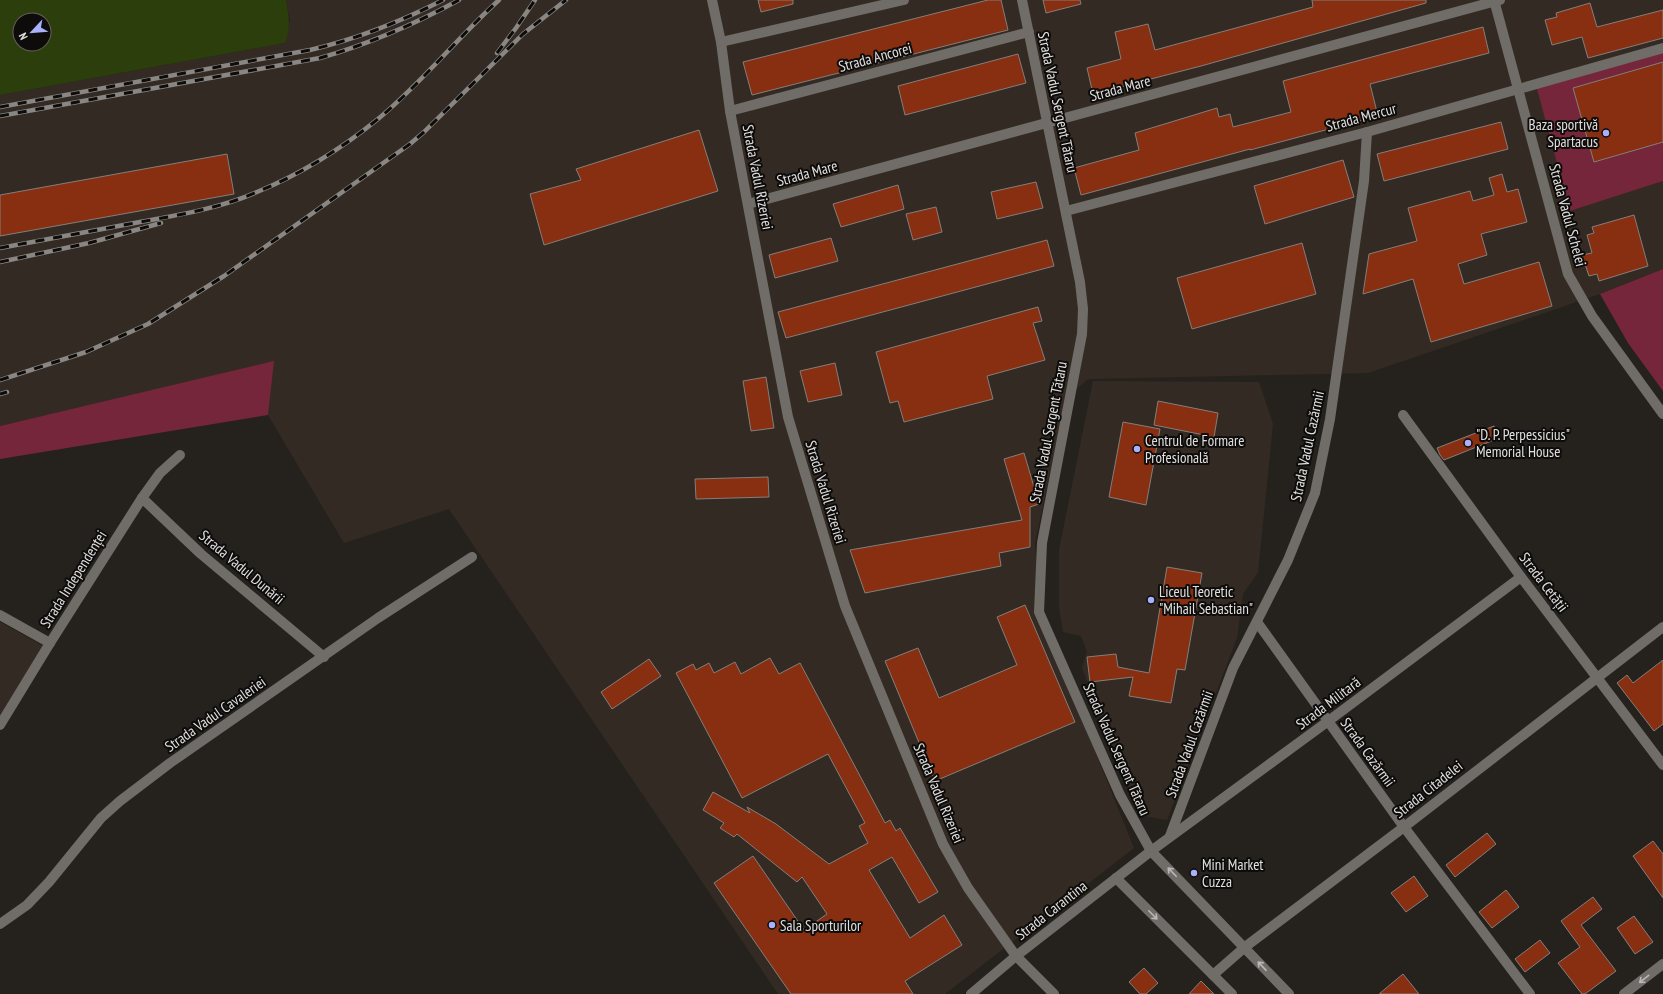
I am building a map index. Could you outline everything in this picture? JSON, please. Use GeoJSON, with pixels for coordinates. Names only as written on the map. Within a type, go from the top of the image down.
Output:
{"type":"FeatureCollection","features":[{"type":"Feature","properties":{"kind":"street","name":"Strada Vadul Rizeriei"},"geometry":{"type":"LineString","coordinates":[[712,0],[721,42],[730,111],[788,417],[845,606],[943,844],[968,888],[1016,956],[1054,994]]}},
{"type":"Feature","properties":{"kind":"street"},"geometry":{"type":"LineString","coordinates":[[721,42],[904,0]]}},
{"type":"Feature","properties":{"kind":"street","name":"Strada Vadul Sergent Tătaru"},"geometry":{"type":"LineString","coordinates":[[1022,0],[1066,211],[1080,282],[1083,309],[1082,334],[1042,543],[1039,612],[1120,795],[1150,851],[1245,947],[1289,994]]}},
{"type":"Feature","properties":{"kind":"street","name":"Strada Vadul Schelei"},"geometry":{"type":"LineString","coordinates":[[1496,1],[1568,274],[1592,316],[1663,414]]}},
{"type":"Feature","properties":{"kind":"street","name":"Strada Mare"},"geometry":{"type":"LineString","coordinates":[[748,204],[1496,1]]}},
{"type":"Feature","properties":{"kind":"street","name":"Strada Ancorei"},"geometry":{"type":"LineString","coordinates":[[730,111],[1029,32]]}},
{"type":"Feature","properties":{"kind":"street","name":"Strada Mercur"},"geometry":{"type":"LineString","coordinates":[[1066,211],[1367,132],[1663,48]]}},
{"type":"Feature","properties":{"kind":"street","name":"Strada Vadul Cazărmii"},"geometry":{"type":"LineString","coordinates":[[1170,836],[1233,668],[1288,560],[1315,493],[1330,419],[1364,181],[1367,132]]}},
{"type":"Feature","properties":{"kind":"street","name":"Strada Cetății"},"geometry":{"type":"LineString","coordinates":[[1403,415],[1521,577],[1663,765]]}},
{"type":"Feature","properties":{"kind":"street","name":"Strada Independenței"},"geometry":{"type":"LineString","coordinates":[[0,725],[142,498],[160,473],[180,455]]}},
{"type":"Feature","properties":{"kind":"street","name":"Strada Vadul Dunării"},"geometry":{"type":"LineString","coordinates":[[142,498],[201,554],[324,657]]}},
{"type":"Feature","properties":{"kind":"street","name":"Strada Vadul Cavaleriei"},"geometry":{"type":"LineString","coordinates":[[0,924],[27,905],[49,882],[101,818],[120,801],[170,763],[378,618],[472,557]]}},
{"type":"Feature","properties":{"kind":"street","name":"Strada Militară"},"geometry":{"type":"LineString","coordinates":[[1150,851],[1327,722],[1521,577]]}},
{"type":"Feature","properties":{"kind":"street"},"geometry":{"type":"LineString","coordinates":[[0,615],[50,643]]}},
{"type":"Feature","properties":{"kind":"street","name":"Strada Cazărmii"},"geometry":{"type":"LineString","coordinates":[[1257,622],[1327,722],[1404,827],[1530,994]]}},
{"type":"Feature","properties":{"kind":"street","name":"Strada Citadelei"},"geometry":{"type":"LineString","coordinates":[[1213,975],[1245,947],[1663,628]]}},
{"type":"Feature","properties":{"kind":"street","name":"Strada Carantina"},"geometry":{"type":"LineString","coordinates":[[971,994],[1016,956],[1150,851]]}},
{"type":"Feature","properties":{"kind":"street"},"geometry":{"type":"LineString","coordinates":[[1116,878],[1232,994]]}},
{"type":"Feature","properties":{"kind":"street"},"geometry":{"type":"LineString","coordinates":[[1624,994],[1663,964]]}},
{"type":"Feature","properties":{"kind":"shaded area"},"geometry":{"type":"Polygon","coordinates":[[[0,0],[286,0],[289,22],[285,43],[0,95],[0,0]]]}},
{"type":"Feature","properties":{"kind":"shaded area"},"geometry":{"type":"Polygon","coordinates":[[[286,0],[1663,0],[1663,49],[1570,211],[1663,181],[1663,269],[1600,294],[1368,373],[1088,379],[1066,398],[1035,543],[1040,615],[1134,848],[945,994],[778,994],[449,509],[344,543],[268,415],[273,362],[0,426],[0,95],[285,43],[290,20],[286,0]]]}},
{"type":"Feature","properties":{"kind":"shaded area","name":"Baza sportivă Spartacus"},"geometry":{"type":"Polygon","coordinates":[[[1663,49],[1663,181],[1570,211],[1536,85],[1663,49]]]}},
{"type":"Feature","properties":{"kind":"shaded area"},"geometry":{"type":"Polygon","coordinates":[[[1663,269],[1663,391],[1628,343],[1600,294],[1663,269]]]}},
{"type":"Feature","properties":{"kind":"shaded area"},"geometry":{"type":"Polygon","coordinates":[[[274,361],[268,415],[0,459],[0,426],[274,361]]]}},
{"type":"Feature","properties":{"kind":"shaded area","name":"Liceul Teoretic \"Mihail Sebastian\""},"geometry":{"type":"Polygon","coordinates":[[[1093,381],[1259,382],[1273,424],[1258,572],[1243,594],[1237,638],[1167,820],[1139,815],[1082,668],[1087,652],[1081,636],[1063,632],[1059,607],[1059,550],[1093,381]]]}},
{"type":"Feature","properties":{"kind":"shaded area"},"geometry":{"type":"Polygon","coordinates":[[[0,622],[43,646],[0,715],[0,622]]]}},
{"type":"Feature","properties":{"kind":"building"},"geometry":{"type":"Polygon","coordinates":[[[758,0],[793,0],[793,4],[761,12],[758,0]]]}},
{"type":"Feature","properties":{"kind":"building"},"geometry":{"type":"Polygon","coordinates":[[[988,0],[1001,0],[1008,30],[752,95],[743,62],[988,0]]]}},
{"type":"Feature","properties":{"kind":"building"},"geometry":{"type":"Polygon","coordinates":[[[1043,0],[1080,0],[1081,4],[1046,13],[1043,0]]]}},
{"type":"Feature","properties":{"kind":"building"},"geometry":{"type":"Polygon","coordinates":[[[1312,0],[1426,0],[1426,3],[1201,66],[1093,94],[1087,68],[1121,59],[1115,32],[1148,24],[1155,50],[1313,7],[1312,0]]]}},
{"type":"Feature","properties":{"kind":"building"},"geometry":{"type":"Polygon","coordinates":[[[1590,3],[1597,27],[1663,10],[1663,38],[1588,58],[1582,37],[1552,45],[1545,20],[1557,17],[1556,13],[1590,3]]]}},
{"type":"Feature","properties":{"kind":"building"},"geometry":{"type":"Polygon","coordinates":[[[1483,27],[1489,53],[1370,84],[1378,116],[1081,195],[1074,168],[1139,150],[1135,133],[1217,108],[1219,117],[1230,114],[1233,127],[1291,112],[1283,81],[1483,27]]]}},
{"type":"Feature","properties":{"kind":"building"},"geometry":{"type":"Polygon","coordinates":[[[1018,54],[1026,83],[905,115],[898,86],[1018,54]]]}},
{"type":"Feature","properties":{"kind":"building"},"geometry":{"type":"Polygon","coordinates":[[[1663,62],[1663,142],[1594,162],[1573,88],[1663,62]]]}},
{"type":"Feature","properties":{"kind":"building"},"geometry":{"type":"Polygon","coordinates":[[[1501,122],[1508,149],[1384,181],[1377,154],[1501,122]]]}},
{"type":"Feature","properties":{"kind":"building"},"geometry":{"type":"Polygon","coordinates":[[[699,130],[718,191],[544,245],[530,194],[581,180],[576,169],[699,130]]]}},
{"type":"Feature","properties":{"kind":"building"},"geometry":{"type":"Polygon","coordinates":[[[227,154],[234,194],[0,236],[0,195],[227,154]]]}},
{"type":"Feature","properties":{"kind":"building"},"geometry":{"type":"Polygon","coordinates":[[[1343,160],[1354,197],[1265,224],[1254,186],[1343,160]]]}},
{"type":"Feature","properties":{"kind":"building"},"geometry":{"type":"Polygon","coordinates":[[[1502,174],[1507,192],[1518,189],[1527,222],[1481,234],[1487,255],[1458,264],[1464,284],[1539,262],[1552,306],[1431,342],[1413,279],[1363,294],[1369,254],[1417,241],[1408,208],[1470,191],[1473,201],[1494,195],[1489,178],[1502,174]]]}},
{"type":"Feature","properties":{"kind":"building"},"geometry":{"type":"Polygon","coordinates":[[[1036,182],[1043,208],[997,219],[991,192],[1036,182]]]}},
{"type":"Feature","properties":{"kind":"building"},"geometry":{"type":"Polygon","coordinates":[[[898,185],[904,209],[841,227],[833,204],[898,185]]]}},
{"type":"Feature","properties":{"kind":"building"},"geometry":{"type":"Polygon","coordinates":[[[936,207],[942,232],[913,240],[906,214],[936,207]]]}},
{"type":"Feature","properties":{"kind":"building"},"geometry":{"type":"Polygon","coordinates":[[[1634,215],[1648,266],[1599,281],[1597,274],[1589,276],[1582,255],[1592,253],[1587,235],[1594,233],[1592,227],[1634,215]]]}},
{"type":"Feature","properties":{"kind":"building"},"geometry":{"type":"Polygon","coordinates":[[[831,238],[838,261],[775,278],[769,255],[831,238]]]}},
{"type":"Feature","properties":{"kind":"building"},"geometry":{"type":"Polygon","coordinates":[[[1047,240],[1054,266],[786,338],[778,312],[1047,240]]]}},
{"type":"Feature","properties":{"kind":"building"},"geometry":{"type":"Polygon","coordinates":[[[1302,243],[1316,294],[1192,329],[1177,278],[1302,243]]]}},
{"type":"Feature","properties":{"kind":"building"},"geometry":{"type":"Polygon","coordinates":[[[1038,307],[1042,321],[1033,323],[1045,360],[987,376],[993,399],[904,422],[898,401],[890,403],[876,352],[1038,307]]]}},
{"type":"Feature","properties":{"kind":"building"},"geometry":{"type":"Polygon","coordinates":[[[835,363],[842,395],[808,402],[800,371],[835,363]]]}},
{"type":"Feature","properties":{"kind":"building"},"geometry":{"type":"Polygon","coordinates":[[[766,377],[774,428],[751,431],[743,381],[766,377]]]}},
{"type":"Feature","properties":{"kind":"building"},"geometry":{"type":"Polygon","coordinates":[[[1158,401],[1218,413],[1214,437],[1154,425],[1158,401]]]}},
{"type":"Feature","properties":{"kind":"building","name":"Centrul de Formare Profesională"},"geometry":{"type":"Polygon","coordinates":[[[1123,422],[1160,429],[1146,505],[1109,497],[1123,422]]]}},
{"type":"Feature","properties":{"kind":"building","name":"\"D. P. Perpessicius\" Memorial House"},"geometry":{"type":"Polygon","coordinates":[[[1494,426],[1499,438],[1444,460],[1440,455],[1437,448],[1494,426]]]}},
{"type":"Feature","properties":{"kind":"building"},"geometry":{"type":"Polygon","coordinates":[[[1024,453],[1039,504],[1030,507],[1030,547],[999,553],[1001,566],[865,593],[850,550],[1022,520],[1004,459],[1024,453]]]}},
{"type":"Feature","properties":{"kind":"building"},"geometry":{"type":"Polygon","coordinates":[[[768,477],[769,497],[696,499],[695,479],[768,477]]]}},
{"type":"Feature","properties":{"kind":"building"},"geometry":{"type":"Polygon","coordinates":[[[1167,567],[1202,573],[1185,670],[1177,669],[1171,703],[1129,696],[1133,677],[1090,682],[1087,657],[1116,654],[1118,667],[1149,673],[1167,567]]]}},
{"type":"Feature","properties":{"kind":"building"},"geometry":{"type":"Polygon","coordinates":[[[1025,605],[1075,722],[935,781],[885,661],[918,648],[939,698],[1017,665],[997,617],[1025,605]]]}},
{"type":"Feature","properties":{"kind":"building"},"geometry":{"type":"Polygon","coordinates":[[[770,658],[779,674],[800,663],[885,823],[890,820],[896,831],[900,828],[938,892],[919,903],[892,857],[869,870],[910,938],[944,915],[962,945],[905,981],[913,994],[791,994],[714,883],[753,856],[804,930],[827,914],[802,877],[797,882],[737,834],[734,837],[720,828],[724,823],[703,810],[713,792],[750,813],[747,807],[776,824],[829,864],[868,843],[859,826],[865,823],[828,754],[742,798],[676,673],[693,664],[696,670],[709,663],[714,673],[735,662],[741,674],[770,658]]]}},
{"type":"Feature","properties":{"kind":"building"},"geometry":{"type":"Polygon","coordinates":[[[649,659],[661,676],[612,709],[601,692],[649,659]]]}},
{"type":"Feature","properties":{"kind":"building"},"geometry":{"type":"Polygon","coordinates":[[[1663,660],[1663,724],[1654,731],[1617,683],[1627,675],[1633,683],[1663,660]]]}},
{"type":"Feature","properties":{"kind":"building"},"geometry":{"type":"Polygon","coordinates":[[[1487,833],[1496,844],[1455,877],[1446,865],[1487,833]]]}},
{"type":"Feature","properties":{"kind":"building"},"geometry":{"type":"Polygon","coordinates":[[[1653,841],[1663,854],[1663,898],[1633,856],[1653,841]]]}},
{"type":"Feature","properties":{"kind":"building"},"geometry":{"type":"Polygon","coordinates":[[[1414,876],[1428,896],[1406,912],[1391,893],[1414,876]]]}},
{"type":"Feature","properties":{"kind":"building"},"geometry":{"type":"Polygon","coordinates":[[[1506,890],[1519,907],[1492,928],[1479,912],[1506,890]]]}},
{"type":"Feature","properties":{"kind":"building"},"geometry":{"type":"Polygon","coordinates":[[[1593,897],[1602,909],[1581,925],[1616,971],[1585,994],[1582,994],[1558,963],[1580,947],[1561,921],[1593,897]]]}},
{"type":"Feature","properties":{"kind":"building"},"geometry":{"type":"Polygon","coordinates":[[[1634,916],[1653,942],[1635,954],[1617,928],[1634,916]]]}},
{"type":"Feature","properties":{"kind":"building"},"geometry":{"type":"Polygon","coordinates":[[[1540,940],[1550,953],[1525,972],[1515,959],[1540,940]]]}},
{"type":"Feature","properties":{"kind":"building"},"geometry":{"type":"Polygon","coordinates":[[[1144,968],[1158,983],[1146,994],[1140,994],[1129,982],[1144,968]]]}},
{"type":"Feature","properties":{"kind":"building"},"geometry":{"type":"Polygon","coordinates":[[[1403,974],[1419,994],[1379,994],[1403,974]]]}},
{"type":"Feature","properties":{"kind":"building"},"geometry":{"type":"Polygon","coordinates":[[[1201,981],[1214,994],[1189,994],[1201,981]]]}},
{"type":"Feature","properties":{"kind":"railway"},"geometry":{"type":"LineString","coordinates":[[0,107],[327,46],[345,41],[411,16],[443,0]]}},
{"type":"Feature","properties":{"kind":"railway"},"geometry":{"type":"LineString","coordinates":[[0,116],[320,58],[391,33],[459,0]]}},
{"type":"Feature","properties":{"kind":"railway"},"geometry":{"type":"LineString","coordinates":[[0,248],[170,217],[243,198],[273,185],[305,169],[335,151],[378,119],[410,91],[499,0]]}},
{"type":"Feature","properties":{"kind":"railway"},"geometry":{"type":"LineString","coordinates":[[497,53],[535,0]]}},
{"type":"Feature","properties":{"kind":"railway"},"geometry":{"type":"LineString","coordinates":[[0,380],[86,352],[148,324],[224,276],[410,144],[523,34],[566,0]]}},
{"type":"Feature","properties":{"kind":"railway"},"geometry":{"type":"LineString","coordinates":[[0,262],[89,243],[161,223]]}},
{"type":"Feature","properties":{"kind":"railway"},"geometry":{"type":"LineString","coordinates":[[0,394],[7,392]]}},
{"type":"Feature","properties":{"kind":"place","name":"Baza sportivă Spartacus"},"geometry":{"type":"Point","coordinates":[1606,133]}},
{"type":"Feature","properties":{"kind":"place","name":"\"D. P. Perpessicius\" Memorial House"},"geometry":{"type":"Point","coordinates":[1468,443]}},
{"type":"Feature","properties":{"kind":"place","name":"Centrul de Formare Profesională"},"geometry":{"type":"Point","coordinates":[1137,449]}},
{"type":"Feature","properties":{"kind":"place","name":"Liceul Teoretic \"Mihail Sebastian\""},"geometry":{"type":"Point","coordinates":[1151,600]}},
{"type":"Feature","properties":{"kind":"place","name":"Mini Market Cuzza"},"geometry":{"type":"Point","coordinates":[1194,873]}},
{"type":"Feature","properties":{"kind":"place","name":"Sala Sporturilor"},"geometry":{"type":"Point","coordinates":[772,925]}}]}
